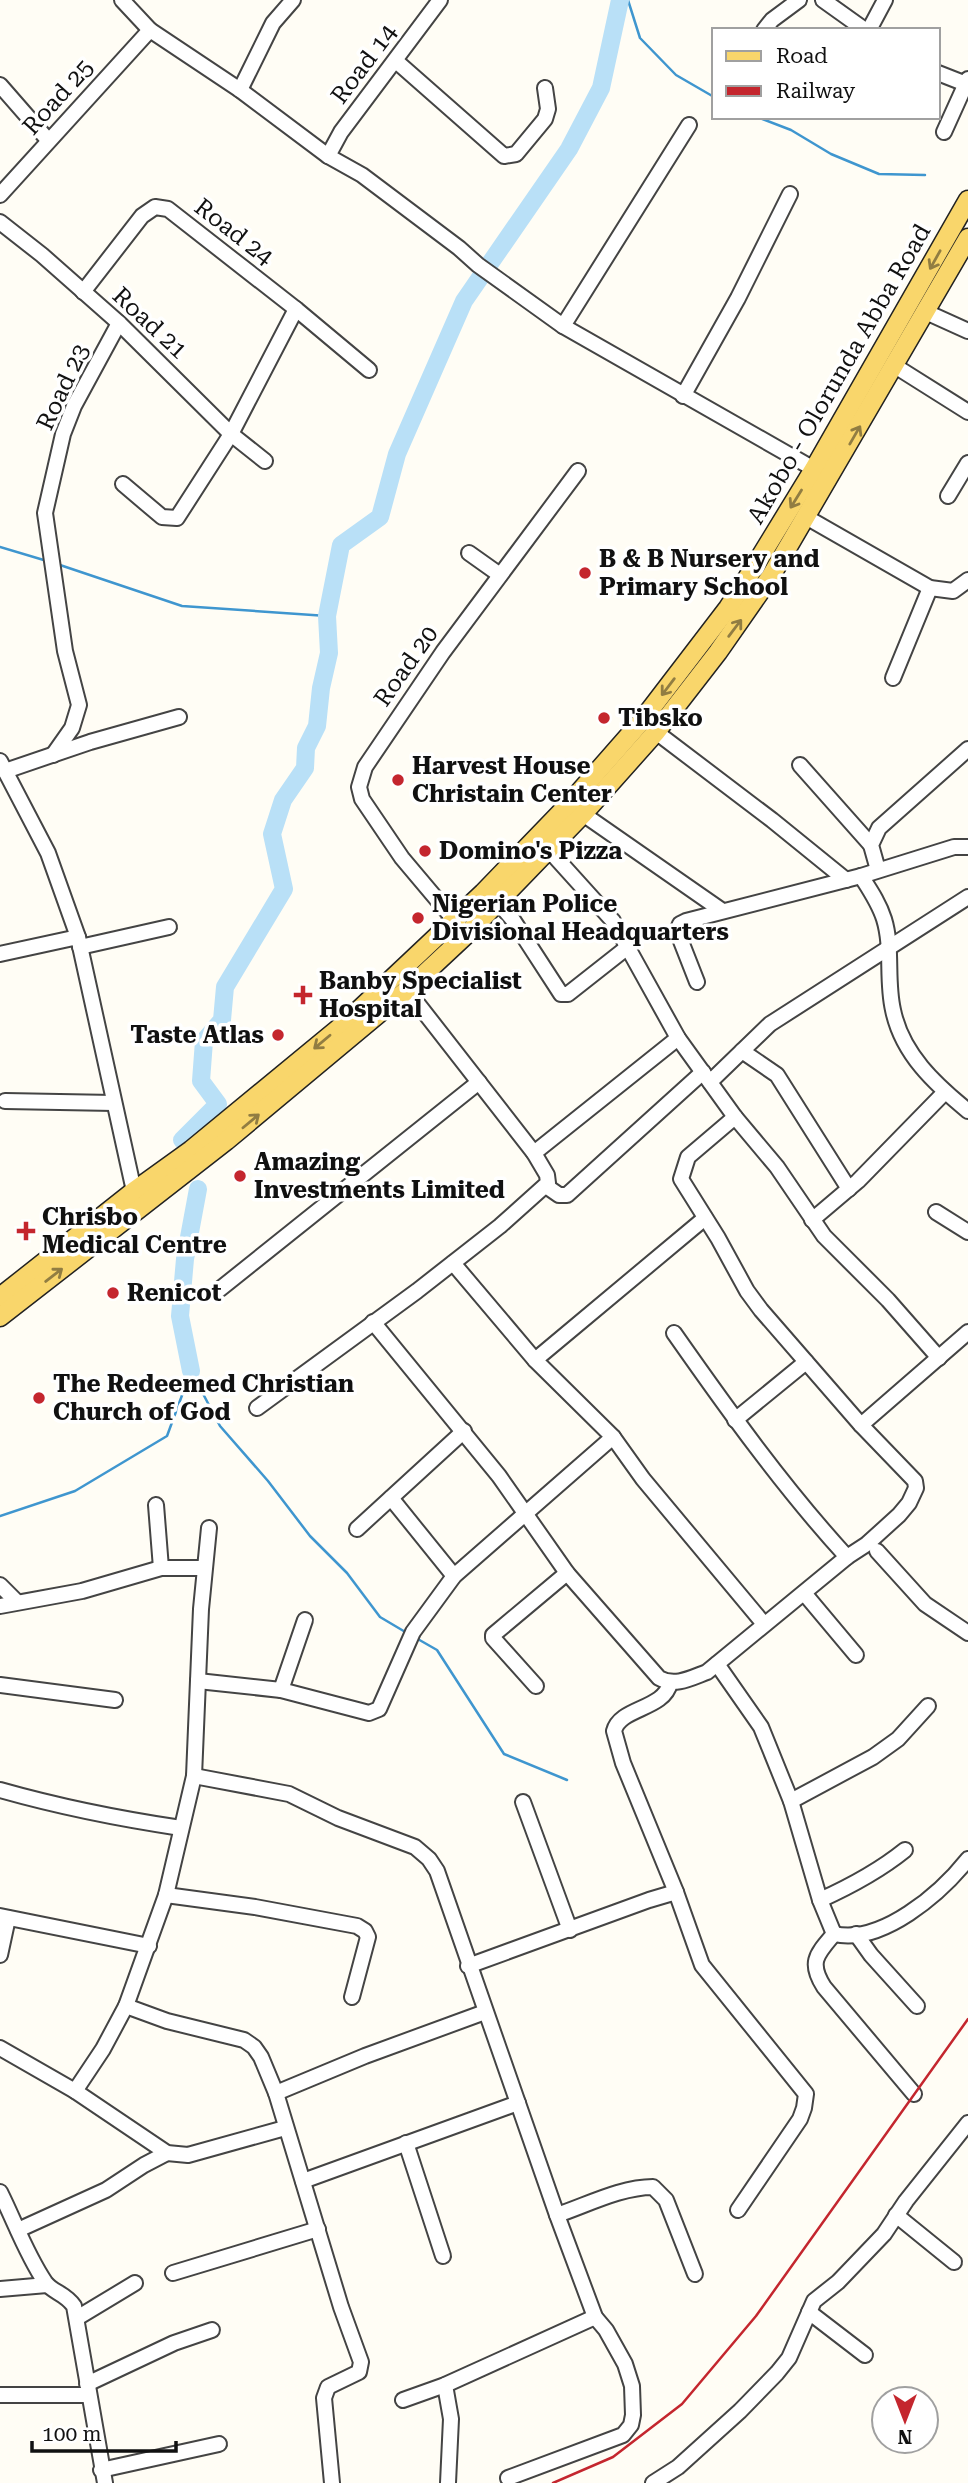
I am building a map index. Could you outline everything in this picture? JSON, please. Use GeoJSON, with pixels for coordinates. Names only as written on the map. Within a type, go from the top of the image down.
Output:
{"type":"FeatureCollection","features":[{"type":"Feature","properties":{"kind":"main road","name":"Akobo - Olorunda Abba Road"},"geometry":{"type":"LineString","coordinates":[[0,1297],[134,1191],[187,1162],[344,1024],[454,920],[568,804],[625,753],[656,732],[771,576],[895,366],[908,326],[968,200]]}},
{"type":"Feature","properties":{"kind":"main road","name":"Akobo - Olorunda Abba Road"},"geometry":{"type":"LineString","coordinates":[[0,1317],[187,1162],[407,990],[467,934],[583,814],[625,753],[640,723],[728,608],[814,469],[908,326],[926,312],[968,238]]}},
{"type":"Feature","properties":{"kind":"street"},"geometry":{"type":"LineString","coordinates":[[122,0],[150,30],[240,90],[328,156],[362,175],[478,265],[563,326],[814,469]]}},
{"type":"Feature","properties":{"kind":"street"},"geometry":{"type":"LineString","coordinates":[[240,90],[273,23],[293,0]]}},
{"type":"Feature","properties":{"kind":"street","name":"Road 14"},"geometry":{"type":"LineString","coordinates":[[328,156],[341,132],[440,0]]}},
{"type":"Feature","properties":{"kind":"street"},"geometry":{"type":"LineString","coordinates":[[766,28],[799,0]]}},
{"type":"Feature","properties":{"kind":"street"},"geometry":{"type":"LineString","coordinates":[[823,0],[864,28]]}},
{"type":"Feature","properties":{"kind":"street"},"geometry":{"type":"LineString","coordinates":[[868,28],[885,0]]}},
{"type":"Feature","properties":{"kind":"street","name":"Road 25"},"geometry":{"type":"LineString","coordinates":[[0,195],[150,30]]}},
{"type":"Feature","properties":{"kind":"street"},"geometry":{"type":"LineString","coordinates":[[396,61],[504,156],[516,154],[521,150],[545,119],[548,109],[545,88]]}},
{"type":"Feature","properties":{"kind":"street"},"geometry":{"type":"LineString","coordinates":[[940,74],[967,82],[944,132]]}},
{"type":"Feature","properties":{"kind":"street"},"geometry":{"type":"LineString","coordinates":[[0,85],[48,140]]}},
{"type":"Feature","properties":{"kind":"street"},"geometry":{"type":"LineString","coordinates":[[563,326],[689,125]]}},
{"type":"Feature","properties":{"kind":"street"},"geometry":{"type":"LineString","coordinates":[[683,396],[790,194]]}},
{"type":"Feature","properties":{"kind":"street","name":"Road 24"},"geometry":{"type":"LineString","coordinates":[[83,292],[142,216],[155,207],[168,209],[369,370]]}},
{"type":"Feature","properties":{"kind":"street","name":"Road 21"},"geometry":{"type":"LineString","coordinates":[[0,222],[119,323],[231,434],[265,460]]}},
{"type":"Feature","properties":{"kind":"street"},"geometry":{"type":"LineString","coordinates":[[123,484],[162,517],[177,517],[231,434],[296,309]]}},
{"type":"Feature","properties":{"kind":"street"},"geometry":{"type":"LineString","coordinates":[[926,312],[968,331]]}},
{"type":"Feature","properties":{"kind":"street","name":"Road 23"},"geometry":{"type":"LineString","coordinates":[[53,755],[72,728],[79,705],[65,651],[45,513],[63,434],[74,406],[119,323]]}},
{"type":"Feature","properties":{"kind":"street"},"geometry":{"type":"LineString","coordinates":[[895,366],[968,412]]}},
{"type":"Feature","properties":{"kind":"street"},"geometry":{"type":"LineString","coordinates":[[948,496],[968,463]]}},
{"type":"Feature","properties":{"kind":"street","name":"Road 20"},"geometry":{"type":"LineString","coordinates":[[454,920],[402,858],[362,799],[359,787],[365,767],[445,649],[578,471]]}},
{"type":"Feature","properties":{"kind":"street"},"geometry":{"type":"LineString","coordinates":[[806,517],[930,588],[953,591],[968,580]]}},
{"type":"Feature","properties":{"kind":"street"},"geometry":{"type":"LineString","coordinates":[[469,553],[500,575]]}},
{"type":"Feature","properties":{"kind":"street"},"geometry":{"type":"LineString","coordinates":[[893,678],[930,588]]}},
{"type":"Feature","properties":{"kind":"street"},"geometry":{"type":"LineString","coordinates":[[134,1191],[79,942],[48,853],[2,766],[53,755],[179,717]]}},
{"type":"Feature","properties":{"kind":"street"},"geometry":{"type":"LineString","coordinates":[[656,732],[854,878],[877,902],[885,920],[892,1008],[897,1025],[918,1065],[944,1092],[968,1111]]}},
{"type":"Feature","properties":{"kind":"street"},"geometry":{"type":"LineString","coordinates":[[871,845],[879,828],[968,749]]}},
{"type":"Feature","properties":{"kind":"street"},"geometry":{"type":"LineString","coordinates":[[800,765],[871,845],[878,870]]}},
{"type":"Feature","properties":{"kind":"street"},"geometry":{"type":"LineString","coordinates":[[583,814],[721,910]]}},
{"type":"Feature","properties":{"kind":"street"},"geometry":{"type":"LineString","coordinates":[[698,982],[678,937],[678,927],[685,921],[854,878],[954,847],[968,847]]}},
{"type":"Feature","properties":{"kind":"street"},"geometry":{"type":"LineString","coordinates":[[548,849],[613,921],[678,1038],[734,1117],[777,1167],[812,1220],[844,1259],[888,1300],[939,1358]]}},
{"type":"Feature","properties":{"kind":"street"},"geometry":{"type":"LineString","coordinates":[[546,1186],[559,1195],[567,1195],[707,1077],[742,1051],[770,1024],[968,897]]}},
{"type":"Feature","properties":{"kind":"street"},"geometry":{"type":"LineString","coordinates":[[497,901],[513,920],[561,994],[568,994],[629,946]]}},
{"type":"Feature","properties":{"kind":"street"},"geometry":{"type":"LineString","coordinates":[[454,920],[467,934]]}},
{"type":"Feature","properties":{"kind":"street"},"geometry":{"type":"LineString","coordinates":[[0,954],[169,927]]}},
{"type":"Feature","properties":{"kind":"street"},"geometry":{"type":"LineString","coordinates":[[257,1408],[453,1263],[546,1186],[547,1175],[534,1153],[407,990]]}},
{"type":"Feature","properties":{"kind":"street"},"geometry":{"type":"LineString","coordinates":[[534,1153],[678,1038]]}},
{"type":"Feature","properties":{"kind":"street"},"geometry":{"type":"LineString","coordinates":[[742,1051],[777,1075],[849,1189]]}},
{"type":"Feature","properties":{"kind":"street"},"geometry":{"type":"LineString","coordinates":[[220,1289],[479,1082]]}},
{"type":"Feature","properties":{"kind":"street"},"geometry":{"type":"LineString","coordinates":[[812,1220],[849,1189],[944,1092]]}},
{"type":"Feature","properties":{"kind":"street"},"geometry":{"type":"LineString","coordinates":[[5,1101],[114,1103]]}},
{"type":"Feature","properties":{"kind":"street"},"geometry":{"type":"LineString","coordinates":[[373,1322],[499,1476],[567,1573],[659,1678],[670,1683],[680,1682],[707,1672],[847,1557],[867,1544],[899,1515],[916,1488],[914,1480],[861,1425],[747,1291],[681,1179],[688,1157],[734,1117]]}},
{"type":"Feature","properties":{"kind":"street"},"geometry":{"type":"LineString","coordinates":[[936,1212],[968,1232]]}},
{"type":"Feature","properties":{"kind":"street"},"geometry":{"type":"LineString","coordinates":[[535,1360],[705,1218]]}},
{"type":"Feature","properties":{"kind":"street"},"geometry":{"type":"LineString","coordinates":[[453,1263],[535,1360],[612,1437],[643,1479],[764,1624]]}},
{"type":"Feature","properties":{"kind":"street"},"geometry":{"type":"LineString","coordinates":[[861,1425],[968,1332]]}},
{"type":"Feature","properties":{"kind":"street"},"geometry":{"type":"LineString","coordinates":[[674,1333],[734,1420],[847,1557]]}},
{"type":"Feature","properties":{"kind":"street"},"geometry":{"type":"LineString","coordinates":[[734,1420],[806,1362]]}},
{"type":"Feature","properties":{"kind":"street"},"geometry":{"type":"LineString","coordinates":[[357,1529],[464,1431]]}},
{"type":"Feature","properties":{"kind":"street"},"geometry":{"type":"LineString","coordinates":[[198,1681],[281,1690],[365,1712],[379,1709],[410,1637],[454,1576],[612,1437]]}},
{"type":"Feature","properties":{"kind":"street"},"geometry":{"type":"LineString","coordinates":[[391,1498],[454,1576]]}},
{"type":"Feature","properties":{"kind":"street"},"geometry":{"type":"LineString","coordinates":[[156,1505],[161,1568]]}},
{"type":"Feature","properties":{"kind":"street"},"geometry":{"type":"LineString","coordinates":[[75,2091],[103,2049],[126,2006],[166,1895],[194,1776],[204,1568],[209,1528]]}},
{"type":"Feature","properties":{"kind":"street"},"geometry":{"type":"LineString","coordinates":[[877,1552],[925,1604],[966,1628]]}},
{"type":"Feature","properties":{"kind":"street"},"geometry":{"type":"LineString","coordinates":[[0,1606],[82,1591],[161,1568],[204,1568]]}},
{"type":"Feature","properties":{"kind":"street"},"geometry":{"type":"LineString","coordinates":[[536,1686],[493,1638],[493,1634],[567,1573]]}},
{"type":"Feature","properties":{"kind":"street"},"geometry":{"type":"LineString","coordinates":[[0,1584],[17,1602]]}},
{"type":"Feature","properties":{"kind":"street"},"geometry":{"type":"LineString","coordinates":[[804,1592],[856,1655]]}},
{"type":"Feature","properties":{"kind":"street"},"geometry":{"type":"LineString","coordinates":[[281,1690],[305,1620]]}},
{"type":"Feature","properties":{"kind":"street"},"geometry":{"type":"LineString","coordinates":[[717,1664],[761,1727],[791,1801],[820,1900],[835,1934]]}},
{"type":"Feature","properties":{"kind":"street"},"geometry":{"type":"LineString","coordinates":[[670,1683],[663,1696],[618,1722],[614,1731],[623,1763],[676,1892],[702,1965],[806,2094],[800,2119],[738,2210]]}},
{"type":"Feature","properties":{"kind":"street"},"geometry":{"type":"LineString","coordinates":[[0,1685],[115,1700]]}},
{"type":"Feature","properties":{"kind":"street"},"geometry":{"type":"LineString","coordinates":[[791,1801],[873,1757],[898,1740],[928,1706]]}},
{"type":"Feature","properties":{"kind":"street"},"geometry":{"type":"LineString","coordinates":[[194,1776],[289,1794],[338,1818],[415,1847],[429,1859],[437,1871],[556,2215],[595,2317],[606,2330],[625,2364],[632,2386],[634,2414],[631,2425],[623,2435],[508,2478]]}},
{"type":"Feature","properties":{"kind":"street"},"geometry":{"type":"LineString","coordinates":[[0,1790],[104,1816],[181,1828]]}},
{"type":"Feature","properties":{"kind":"street"},"geometry":{"type":"LineString","coordinates":[[523,1802],[570,1930]]}},
{"type":"Feature","properties":{"kind":"street"},"geometry":{"type":"LineString","coordinates":[[820,1900],[885,1867],[905,1850]]}},
{"type":"Feature","properties":{"kind":"street"},"geometry":{"type":"LineString","coordinates":[[914,2094],[824,1987],[814,1967],[821,1950],[835,1934],[856,1934],[890,1924],[928,1900],[954,1877],[968,1859]]}},
{"type":"Feature","properties":{"kind":"street"},"geometry":{"type":"LineString","coordinates":[[468,1966],[676,1892]]}},
{"type":"Feature","properties":{"kind":"street"},"geometry":{"type":"LineString","coordinates":[[166,1895],[255,1907],[357,1926],[365,1931],[368,1937],[352,1997]]}},
{"type":"Feature","properties":{"kind":"street"},"geometry":{"type":"LineString","coordinates":[[1,1949],[4,1917],[149,1946]]}},
{"type":"Feature","properties":{"kind":"street"},"geometry":{"type":"LineString","coordinates":[[856,1934],[871,1955],[917,2006]]}},
{"type":"Feature","properties":{"kind":"street"},"geometry":{"type":"LineString","coordinates":[[126,2006],[167,2021],[244,2040],[254,2047],[261,2057],[276,2093],[362,2368],[328,2387],[324,2398],[332,2483]]}},
{"type":"Feature","properties":{"kind":"street"},"geometry":{"type":"LineString","coordinates":[[276,2093],[365,2056],[485,2012]]}},
{"type":"Feature","properties":{"kind":"street"},"geometry":{"type":"LineString","coordinates":[[0,2048],[75,2091],[167,2153],[184,2156],[200,2153],[285,2128]]}},
{"type":"Feature","properties":{"kind":"street"},"geometry":{"type":"LineString","coordinates":[[303,2180],[518,2103]]}},
{"type":"Feature","properties":{"kind":"street"},"geometry":{"type":"LineString","coordinates":[[653,2483],[678,2467],[777,2373],[789,2358],[814,2301],[838,2282],[884,2234],[896,2215],[966,2129]]}},
{"type":"Feature","properties":{"kind":"street"},"geometry":{"type":"LineString","coordinates":[[406,2143],[443,2256]]}},
{"type":"Feature","properties":{"kind":"street"},"geometry":{"type":"LineString","coordinates":[[18,2230],[106,2190],[167,2153]]}},
{"type":"Feature","properties":{"kind":"street"},"geometry":{"type":"LineString","coordinates":[[556,2215],[639,2188],[653,2187],[666,2200],[695,2274]]}},
{"type":"Feature","properties":{"kind":"street"},"geometry":{"type":"LineString","coordinates":[[0,2192],[32,2261],[47,2286]]}},
{"type":"Feature","properties":{"kind":"street"},"geometry":{"type":"LineString","coordinates":[[896,2215],[954,2262]]}},
{"type":"Feature","properties":{"kind":"street"},"geometry":{"type":"LineString","coordinates":[[173,2273],[318,2229]]}},
{"type":"Feature","properties":{"kind":"street"},"geometry":{"type":"LineString","coordinates":[[77,2318],[135,2283]]}},
{"type":"Feature","properties":{"kind":"street"},"geometry":{"type":"LineString","coordinates":[[0,2289],[47,2286],[67,2296],[77,2318],[103,2476],[219,2444]]}},
{"type":"Feature","properties":{"kind":"street"},"geometry":{"type":"LineString","coordinates":[[809,2312],[865,2356]]}},
{"type":"Feature","properties":{"kind":"street"},"geometry":{"type":"LineString","coordinates":[[402,2400],[445,2385],[595,2317]]}},
{"type":"Feature","properties":{"kind":"street"},"geometry":{"type":"LineString","coordinates":[[0,2395],[88,2389],[174,2343],[212,2330]]}},
{"type":"Feature","properties":{"kind":"street"},"geometry":{"type":"LineString","coordinates":[[445,2385],[451,2419],[448,2483]]}},
{"type":"Feature","properties":{"kind":"waterway"},"geometry":{"type":"LineString","coordinates":[[182,1140],[218,1104],[201,1081],[204,1041],[222,1020],[225,987],[284,889],[272,834],[283,800],[305,768],[306,748],[317,726],[321,688],[329,653],[327,616],[341,545],[380,517],[397,454],[464,301],[569,149],[601,88],[620,0]]}},
{"type":"Feature","properties":{"kind":"waterway"},"geometry":{"type":"LineString","coordinates":[[628,0],[640,38],[676,75],[712,96]]}},
{"type":"Feature","properties":{"kind":"waterway"},"geometry":{"type":"LineString","coordinates":[[762,119],[791,130],[831,154],[879,174],[925,175]]}},
{"type":"Feature","properties":{"kind":"waterway"},"geometry":{"type":"LineString","coordinates":[[0,547],[47,561]]}},
{"type":"Feature","properties":{"kind":"waterway"},"geometry":{"type":"LineString","coordinates":[[57,564],[182,606],[327,616]]}},
{"type":"Feature","properties":{"kind":"waterway"},"geometry":{"type":"LineString","coordinates":[[191,1371],[180,1316],[185,1259],[198,1189]]}},
{"type":"Feature","properties":{"kind":"waterway"},"geometry":{"type":"LineString","coordinates":[[191,1371],[220,1426],[268,1481],[310,1536],[347,1573],[380,1617],[407,1633]]}},
{"type":"Feature","properties":{"kind":"waterway"},"geometry":{"type":"LineString","coordinates":[[0,1516],[75,1491],[167,1436],[191,1371]]}},
{"type":"Feature","properties":{"kind":"waterway"},"geometry":{"type":"LineString","coordinates":[[416,1638],[437,1650],[504,1754],[567,1780]]}},
{"type":"Feature","properties":{"kind":"railway"},"geometry":{"type":"LineString","coordinates":[[553,2483],[613,2457],[682,2404],[756,2316],[968,2019]]}},
{"type":"Feature","properties":{"kind":"place","name":"B & B Nursery and Primary School"},"geometry":{"type":"Point","coordinates":[585,573]}},
{"type":"Feature","properties":{"kind":"place","name":"Tibsko"},"geometry":{"type":"Point","coordinates":[604,718]}},
{"type":"Feature","properties":{"kind":"place","name":"Harvest House Christain Center"},"geometry":{"type":"Point","coordinates":[398,780]}},
{"type":"Feature","properties":{"kind":"place","name":"Domino's Pizza"},"geometry":{"type":"Point","coordinates":[425,851]}},
{"type":"Feature","properties":{"kind":"place","name":"Nigerian Police Divisional Headquarters"},"geometry":{"type":"Point","coordinates":[418,918]}},
{"type":"Feature","properties":{"kind":"place","name":"Banby Specialist Hospital"},"geometry":{"type":"Point","coordinates":[303,995]}},
{"type":"Feature","properties":{"kind":"place","name":"Taste Atlas"},"geometry":{"type":"Point","coordinates":[278,1035]}},
{"type":"Feature","properties":{"kind":"place","name":"Amazing Investments Limited"},"geometry":{"type":"Point","coordinates":[240,1176]}},
{"type":"Feature","properties":{"kind":"place","name":"Chrisbo Medical Centre"},"geometry":{"type":"Point","coordinates":[26,1231]}},
{"type":"Feature","properties":{"kind":"place","name":"Renicot"},"geometry":{"type":"Point","coordinates":[113,1293]}},
{"type":"Feature","properties":{"kind":"place","name":"The Redeemed Christian Church of God"},"geometry":{"type":"Point","coordinates":[39,1398]}}]}
